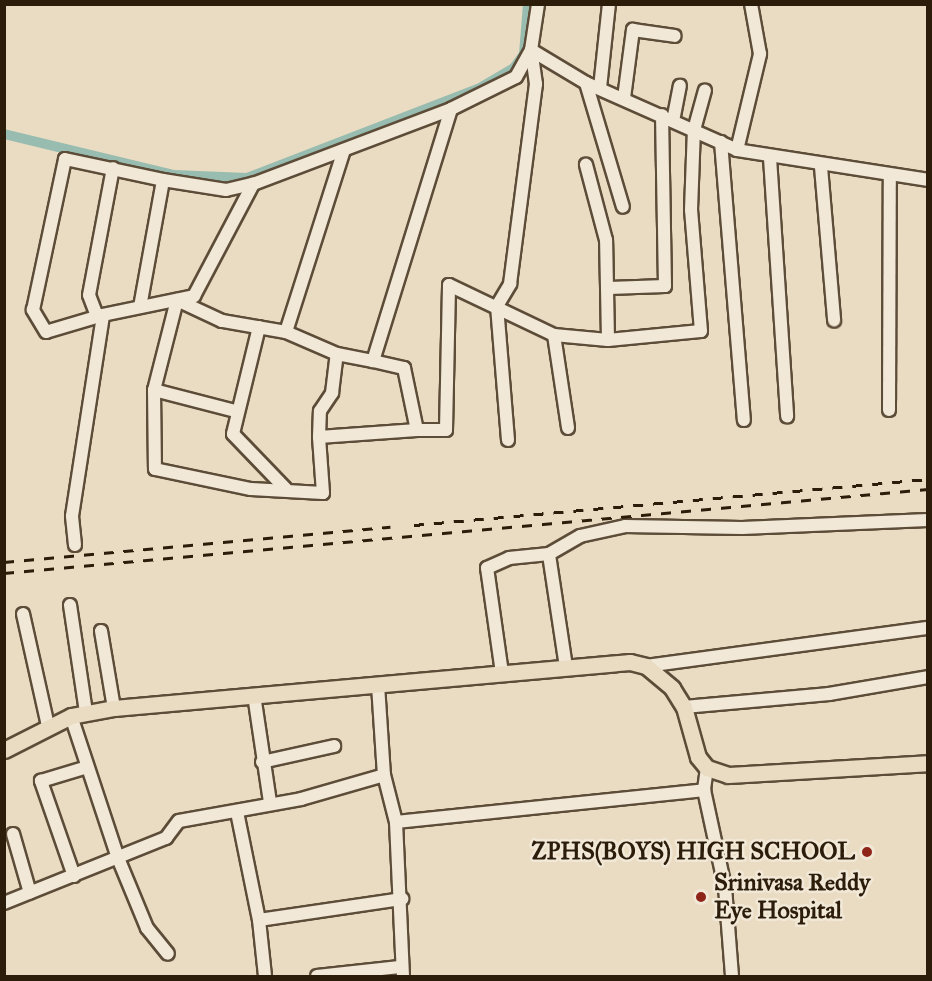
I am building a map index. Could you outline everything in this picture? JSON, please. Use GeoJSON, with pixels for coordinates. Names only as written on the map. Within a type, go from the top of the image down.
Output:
{"type":"FeatureCollection","features":[{"type":"Feature","properties":{"kind":"main road"},"geometry":{"type":"LineString","coordinates":[[4,750],[48,726],[79,714],[114,708],[566,667],[646,666],[684,706],[698,756],[707,768],[728,775],[927,763]]}},
{"type":"Feature","properties":{"kind":"street"},"geometry":{"type":"LineString","coordinates":[[508,440],[497,306],[510,284],[536,84],[531,50],[538,4]]}},
{"type":"Feature","properties":{"kind":"street"},"geometry":{"type":"LineString","coordinates":[[600,88],[609,4]]}},
{"type":"Feature","properties":{"kind":"street"},"geometry":{"type":"LineString","coordinates":[[737,150],[760,54],[752,4]]}},
{"type":"Feature","properties":{"kind":"street"},"geometry":{"type":"LineString","coordinates":[[624,98],[633,30],[675,36]]}},
{"type":"Feature","properties":{"kind":"street"},"geometry":{"type":"LineString","coordinates":[[531,50],[586,83],[737,150],[821,167],[927,180]]}},
{"type":"Feature","properties":{"kind":"street"},"geometry":{"type":"LineString","coordinates":[[253,184],[194,296],[100,316],[46,332],[33,310],[65,159],[163,180],[226,190],[253,184],[451,108],[516,77],[531,50]]}},
{"type":"Feature","properties":{"kind":"street"},"geometry":{"type":"LineString","coordinates":[[586,83],[623,207]]}},
{"type":"Feature","properties":{"kind":"street"},"geometry":{"type":"LineString","coordinates":[[609,288],[665,286],[668,118],[680,86]]}},
{"type":"Feature","properties":{"kind":"street"},"geometry":{"type":"LineString","coordinates":[[319,437],[446,430],[449,285],[554,335],[608,339],[701,332],[691,210],[694,130],[705,90]]}},
{"type":"Feature","properties":{"kind":"street"},"geometry":{"type":"LineString","coordinates":[[373,361],[451,108]]}},
{"type":"Feature","properties":{"kind":"street"},"geometry":{"type":"LineString","coordinates":[[721,142],[744,420]]}},
{"type":"Feature","properties":{"kind":"street"},"geometry":{"type":"LineString","coordinates":[[286,332],[344,150]]}},
{"type":"Feature","properties":{"kind":"street"},"geometry":{"type":"LineString","coordinates":[[770,158],[787,416]]}},
{"type":"Feature","properties":{"kind":"street"},"geometry":{"type":"LineString","coordinates":[[586,165],[606,240],[609,288],[608,339]]}},
{"type":"Feature","properties":{"kind":"street"},"geometry":{"type":"LineString","coordinates":[[821,167],[834,320]]}},
{"type":"Feature","properties":{"kind":"street"},"geometry":{"type":"LineString","coordinates":[[75,545],[72,516],[100,316],[89,295],[113,168]]}},
{"type":"Feature","properties":{"kind":"street"},"geometry":{"type":"LineString","coordinates":[[889,410],[890,177]]}},
{"type":"Feature","properties":{"kind":"street"},"geometry":{"type":"LineString","coordinates":[[140,307],[163,180]]}},
{"type":"Feature","properties":{"kind":"street"},"geometry":{"type":"LineString","coordinates":[[177,300],[222,321],[286,332],[337,354],[404,368],[417,430]]}},
{"type":"Feature","properties":{"kind":"street"},"geometry":{"type":"LineString","coordinates":[[177,300],[154,390],[155,469],[251,489],[286,489],[323,493],[319,437],[320,411],[332,393],[337,354]]}},
{"type":"Feature","properties":{"kind":"street"},"geometry":{"type":"LineString","coordinates":[[259,327],[235,411],[233,434],[286,489]]}},
{"type":"Feature","properties":{"kind":"street"},"geometry":{"type":"LineString","coordinates":[[554,335],[568,428]]}},
{"type":"Feature","properties":{"kind":"street"},"geometry":{"type":"LineString","coordinates":[[154,390],[235,411]]}},
{"type":"Feature","properties":{"kind":"street"},"geometry":{"type":"LineString","coordinates":[[502,673],[487,568],[509,558],[549,554],[580,536],[625,526],[742,528],[927,520]]}},
{"type":"Feature","properties":{"kind":"street"},"geometry":{"type":"LineString","coordinates":[[549,554],[566,667]]}},
{"type":"Feature","properties":{"kind":"street"},"geometry":{"type":"LineString","coordinates":[[70,605],[84,768],[147,928],[168,954]]}},
{"type":"Feature","properties":{"kind":"street"},"geometry":{"type":"LineString","coordinates":[[23,614],[48,726]]}},
{"type":"Feature","properties":{"kind":"street"},"geometry":{"type":"LineString","coordinates":[[646,666],[927,628]]}},
{"type":"Feature","properties":{"kind":"street"},"geometry":{"type":"LineString","coordinates":[[101,631],[114,708]]}},
{"type":"Feature","properties":{"kind":"street"},"geometry":{"type":"LineString","coordinates":[[684,706],[829,694],[927,677]]}},
{"type":"Feature","properties":{"kind":"street"},"geometry":{"type":"LineString","coordinates":[[317,976],[402,972],[402,899],[396,822],[384,775],[378,685]]}},
{"type":"Feature","properties":{"kind":"street"},"geometry":{"type":"LineString","coordinates":[[254,695],[262,762],[270,802]]}},
{"type":"Feature","properties":{"kind":"street"},"geometry":{"type":"LineString","coordinates":[[262,762],[334,746]]}},
{"type":"Feature","properties":{"kind":"street"},"geometry":{"type":"LineString","coordinates":[[74,876],[40,781],[84,768]]}},
{"type":"Feature","properties":{"kind":"street"},"geometry":{"type":"LineString","coordinates":[[707,768],[704,790],[726,887],[732,976]]}},
{"type":"Feature","properties":{"kind":"street"},"geometry":{"type":"LineString","coordinates":[[4,903],[166,838],[179,821],[237,812],[384,775]]}},
{"type":"Feature","properties":{"kind":"street"},"geometry":{"type":"LineString","coordinates":[[396,822],[704,790]]}},
{"type":"Feature","properties":{"kind":"street"},"geometry":{"type":"LineString","coordinates":[[237,812],[259,920],[266,976]]}},
{"type":"Feature","properties":{"kind":"street"},"geometry":{"type":"LineString","coordinates":[[13,834],[30,893]]}},
{"type":"Feature","properties":{"kind":"street"},"geometry":{"type":"LineString","coordinates":[[259,920],[402,899]]}},
{"type":"Feature","properties":{"kind":"waterway"},"geometry":{"type":"LineString","coordinates":[[4,134],[174,175],[247,178],[478,89],[514,68],[524,54],[528,4]]}},
{"type":"Feature","properties":{"kind":"railway"},"geometry":{"type":"LineString","coordinates":[[414,525],[928,479]]}},
{"type":"Feature","properties":{"kind":"railway"},"geometry":{"type":"LineString","coordinates":[[4,573],[928,489]]}},
{"type":"Feature","properties":{"kind":"railway"},"geometry":{"type":"LineString","coordinates":[[4,562],[390,527]]}},
{"type":"Feature","properties":{"kind":"place","name":"ZPHS(BOYS) HIGH SCHOOL"},"geometry":{"type":"Point","coordinates":[867,852]}},
{"type":"Feature","properties":{"kind":"place","name":"Srinivasa Reddy Eye Hospital"},"geometry":{"type":"Point","coordinates":[701,897]}}]}
